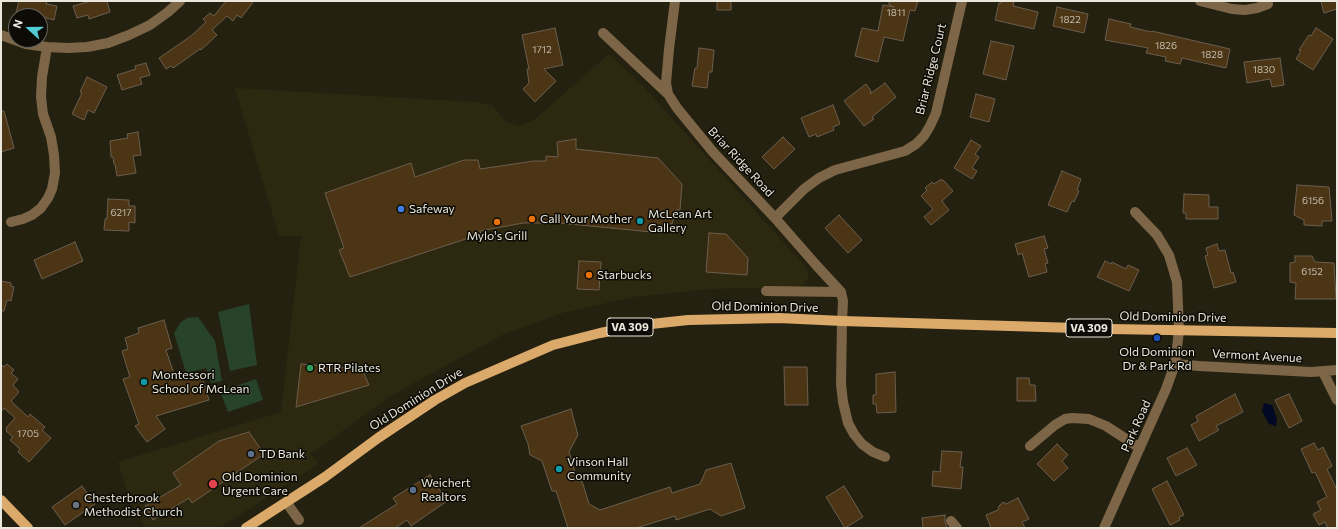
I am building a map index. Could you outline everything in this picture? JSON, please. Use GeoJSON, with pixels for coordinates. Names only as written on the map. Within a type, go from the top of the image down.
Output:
{"type":"FeatureCollection","features":[{"type":"Feature","properties":{"kind":"main road","name":"Old Dominion Drive"},"geometry":{"type":"LineString","coordinates":[[246,528],[325,477],[378,438],[444,394],[482,375],[553,345],[600,333],[642,325],[688,320],[761,318],[1337,333]]}},
{"type":"Feature","properties":{"kind":"main road"},"geometry":{"type":"LineString","coordinates":[[1,500],[28,528]]}},
{"type":"Feature","properties":{"kind":"street"},"geometry":{"type":"LineString","coordinates":[[48,47],[87,47],[108,43],[129,36],[150,25],[180,1]]}},
{"type":"Feature","properties":{"kind":"street"},"geometry":{"type":"LineString","coordinates":[[668,94],[666,83],[668,50],[675,1]]}},
{"type":"Feature","properties":{"kind":"street","name":"Briar Ridge Court"},"geometry":{"type":"LineString","coordinates":[[775,218],[804,189],[819,178],[842,168],[905,151],[916,144],[924,136],[936,113],[962,1]]}},
{"type":"Feature","properties":{"kind":"street"},"geometry":{"type":"LineString","coordinates":[[1200,1],[1232,9],[1245,10],[1268,4]]}},
{"type":"Feature","properties":{"kind":"street","name":"Briar Ridge Road"},"geometry":{"type":"LineString","coordinates":[[603,33],[668,94],[681,113],[713,152],[842,292]]}},
{"type":"Feature","properties":{"kind":"street"},"geometry":{"type":"LineString","coordinates":[[11,222],[32,215],[41,208],[52,189],[55,173],[54,156],[43,114],[41,97],[42,77],[47,48]]}},
{"type":"Feature","properties":{"kind":"street","name":"Park Road"},"geometry":{"type":"LineString","coordinates":[[1104,528],[1166,389],[1175,364],[1179,330],[1177,282],[1169,254],[1157,235],[1134,212]]}},
{"type":"Feature","properties":{"kind":"street"},"geometry":{"type":"LineString","coordinates":[[766,292],[842,292],[842,384],[843,402],[848,423],[862,444],[873,452],[885,457]]}},
{"type":"Feature","properties":{"kind":"street","name":"Vermont Avenue"},"geometry":{"type":"LineString","coordinates":[[1175,364],[1323,372],[1337,370]]}},
{"type":"Feature","properties":{"kind":"street"},"geometry":{"type":"LineString","coordinates":[[1323,372],[1337,400]]}},
{"type":"Feature","properties":{"kind":"street"},"geometry":{"type":"LineString","coordinates":[[1030,446],[1055,425],[1065,419],[1072,418],[1089,419],[1106,426],[1140,448]]}},
{"type":"Feature","properties":{"kind":"street"},"geometry":{"type":"LineString","coordinates":[[286,502],[299,520]]}},
{"type":"Feature","properties":{"kind":"shaded area"},"geometry":{"type":"Polygon","coordinates":[[[609,54],[642,85],[806,267],[809,276],[804,284],[797,287],[710,289],[633,297],[562,313],[502,335],[392,395],[311,454],[318,464],[220,528],[146,528],[131,504],[118,462],[281,412],[301,236],[279,236],[235,88],[475,102],[492,105],[506,122],[520,126],[535,119],[609,54]]]}},
{"type":"Feature","properties":{"kind":"green space"},"geometry":{"type":"Polygon","coordinates":[[[249,304],[257,365],[230,371],[218,312],[249,304]]]}},
{"type":"Feature","properties":{"kind":"green space"},"geometry":{"type":"Polygon","coordinates":[[[198,317],[215,341],[222,381],[211,383],[206,368],[186,373],[174,333],[181,322],[187,318],[198,317]]]}},
{"type":"Feature","properties":{"kind":"green space"},"geometry":{"type":"Polygon","coordinates":[[[256,379],[263,400],[228,412],[220,391],[256,379]]]}},
{"type":"Feature","properties":{"kind":"water"},"geometry":{"type":"Polygon","coordinates":[[[1264,403],[1272,405],[1277,419],[1276,426],[1269,424],[1262,411],[1264,403]]]}},
{"type":"Feature","properties":{"kind":"building"},"geometry":{"type":"Polygon","coordinates":[[[19,1],[47,1],[46,4],[57,6],[54,20],[48,18],[48,8],[17,8],[19,1]]]}},
{"type":"Feature","properties":{"kind":"building"},"geometry":{"type":"Polygon","coordinates":[[[91,1],[107,1],[110,12],[89,19],[88,15],[77,18],[73,6],[91,1]]]}},
{"type":"Feature","properties":{"kind":"building"},"geometry":{"type":"Polygon","coordinates":[[[226,1],[254,1],[241,18],[237,15],[233,21],[227,16],[212,30],[217,35],[201,50],[200,49],[173,68],[171,66],[166,69],[159,58],[191,36],[206,22],[203,19],[210,13],[214,16],[226,1]]]}},
{"type":"Feature","properties":{"kind":"building"},"geometry":{"type":"Polygon","coordinates":[[[717,1],[731,1],[731,10],[717,10],[717,1]]]}},
{"type":"Feature","properties":{"kind":"building"},"geometry":{"type":"Polygon","coordinates":[[[889,1],[918,1],[915,11],[910,10],[903,41],[884,37],[878,62],[855,56],[862,28],[878,31],[883,5],[894,7],[889,5],[889,1]]]}},
{"type":"Feature","properties":{"kind":"building"},"geometry":{"type":"Polygon","coordinates":[[[1002,1],[1014,1],[1013,6],[1038,12],[1034,29],[995,20],[999,3],[1002,1]]]}},
{"type":"Feature","properties":{"kind":"building"},"geometry":{"type":"Polygon","coordinates":[[[1321,1],[1337,1],[1337,9],[1324,13],[1321,1]]]}},
{"type":"Feature","properties":{"kind":"building"},"geometry":{"type":"Polygon","coordinates":[[[1057,7],[1088,14],[1084,33],[1053,26],[1057,7]]]}},
{"type":"Feature","properties":{"kind":"building"},"geometry":{"type":"Polygon","coordinates":[[[1109,19],[1131,24],[1130,27],[1230,49],[1226,68],[1182,58],[1180,64],[1165,61],[1166,57],[1146,53],[1148,48],[1105,40],[1109,19]]]}},
{"type":"Feature","properties":{"kind":"building"},"geometry":{"type":"Polygon","coordinates":[[[555,28],[563,65],[544,69],[556,81],[535,102],[523,89],[529,83],[527,69],[529,69],[522,35],[555,28]]]}},
{"type":"Feature","properties":{"kind":"building"},"geometry":{"type":"Polygon","coordinates":[[[1316,28],[1333,39],[1313,70],[1296,59],[1301,51],[1299,50],[1309,35],[1311,36],[1316,28]]]}},
{"type":"Feature","properties":{"kind":"building"},"geometry":{"type":"Polygon","coordinates":[[[991,41],[1014,46],[1006,80],[983,74],[991,41]]]}},
{"type":"Feature","properties":{"kind":"building"},"geometry":{"type":"Polygon","coordinates":[[[699,48],[714,50],[712,72],[709,72],[707,88],[692,86],[695,68],[697,68],[699,48]]]}},
{"type":"Feature","properties":{"kind":"building"},"geometry":{"type":"Polygon","coordinates":[[[1280,58],[1284,85],[1272,87],[1270,79],[1247,83],[1244,62],[1280,58]]]}},
{"type":"Feature","properties":{"kind":"building"},"geometry":{"type":"Polygon","coordinates":[[[146,63],[150,75],[140,78],[142,84],[122,90],[117,75],[136,69],[135,66],[146,63]]]}},
{"type":"Feature","properties":{"kind":"building"},"geometry":{"type":"Polygon","coordinates":[[[87,77],[107,87],[94,113],[88,110],[84,120],[72,114],[82,93],[80,92],[87,77]]]}},
{"type":"Feature","properties":{"kind":"building"},"geometry":{"type":"Polygon","coordinates":[[[885,83],[896,97],[872,117],[874,119],[864,126],[844,101],[866,84],[871,91],[870,94],[885,83]]]}},
{"type":"Feature","properties":{"kind":"building"},"geometry":{"type":"Polygon","coordinates":[[[976,94],[995,99],[989,122],[970,117],[976,94]]]}},
{"type":"Feature","properties":{"kind":"building"},"geometry":{"type":"Polygon","coordinates":[[[833,105],[840,124],[833,127],[834,130],[817,137],[816,134],[809,137],[801,118],[833,105]]]}},
{"type":"Feature","properties":{"kind":"building"},"geometry":{"type":"Polygon","coordinates":[[[1,111],[4,111],[14,148],[1,152],[1,111]]]}},
{"type":"Feature","properties":{"kind":"building"},"geometry":{"type":"Polygon","coordinates":[[[138,132],[141,155],[133,156],[136,173],[117,176],[113,157],[111,157],[110,141],[128,138],[127,134],[138,132]]]}},
{"type":"Feature","properties":{"kind":"building"},"geometry":{"type":"Polygon","coordinates":[[[783,137],[795,149],[774,169],[762,157],[783,137]]]}},
{"type":"Feature","properties":{"kind":"building"},"geometry":{"type":"Polygon","coordinates":[[[576,139],[576,149],[658,158],[682,184],[680,210],[676,210],[672,224],[663,223],[662,233],[559,223],[523,223],[480,231],[481,234],[350,277],[339,250],[344,248],[325,193],[411,163],[415,177],[464,160],[478,160],[480,169],[534,161],[546,161],[546,156],[558,157],[557,142],[576,139]]]}},
{"type":"Feature","properties":{"kind":"building"},"geometry":{"type":"Polygon","coordinates":[[[971,140],[981,146],[975,154],[979,157],[972,168],[977,171],[972,179],[954,168],[971,140]]]}},
{"type":"Feature","properties":{"kind":"building"},"geometry":{"type":"Polygon","coordinates":[[[1062,171],[1081,179],[1077,190],[1079,191],[1067,212],[1048,205],[1062,171]]]}},
{"type":"Feature","properties":{"kind":"building"},"geometry":{"type":"Polygon","coordinates":[[[940,180],[943,180],[953,191],[942,201],[949,210],[931,225],[924,217],[933,209],[921,196],[927,190],[925,188],[932,182],[934,184],[940,180]]]}},
{"type":"Feature","properties":{"kind":"building"},"geometry":{"type":"Polygon","coordinates":[[[1297,185],[1329,187],[1332,221],[1322,221],[1322,226],[1304,225],[1304,220],[1294,215],[1297,185]]]}},
{"type":"Feature","properties":{"kind":"building"},"geometry":{"type":"Polygon","coordinates":[[[1184,194],[1209,195],[1209,207],[1218,207],[1218,219],[1186,219],[1186,213],[1183,213],[1184,194]]]}},
{"type":"Feature","properties":{"kind":"building"},"geometry":{"type":"Polygon","coordinates":[[[108,199],[129,200],[129,206],[135,206],[135,223],[129,222],[129,231],[104,230],[105,219],[107,219],[108,199]]]}},
{"type":"Feature","properties":{"kind":"building"},"geometry":{"type":"Polygon","coordinates":[[[839,215],[862,240],[848,253],[825,228],[839,215]]]}},
{"type":"Feature","properties":{"kind":"building"},"geometry":{"type":"Polygon","coordinates":[[[709,233],[726,234],[748,258],[747,275],[706,272],[709,233]]]}},
{"type":"Feature","properties":{"kind":"building"},"geometry":{"type":"Polygon","coordinates":[[[1044,236],[1048,248],[1044,249],[1048,263],[1045,264],[1047,272],[1029,277],[1022,253],[1018,255],[1015,244],[1044,236]]]}},
{"type":"Feature","properties":{"kind":"building"},"geometry":{"type":"Polygon","coordinates":[[[75,242],[83,261],[42,279],[34,260],[75,242]]]}},
{"type":"Feature","properties":{"kind":"building"},"geometry":{"type":"Polygon","coordinates":[[[1217,244],[1219,251],[1225,250],[1231,273],[1233,272],[1236,282],[1214,288],[1205,256],[1208,255],[1206,248],[1217,244]]]}},
{"type":"Feature","properties":{"kind":"building"},"geometry":{"type":"Polygon","coordinates":[[[1295,256],[1312,256],[1315,262],[1334,263],[1336,299],[1295,299],[1296,283],[1290,282],[1290,263],[1295,262],[1295,256]]]}},
{"type":"Feature","properties":{"kind":"building","name":"Starbucks"},"geometry":{"type":"Polygon","coordinates":[[[579,261],[601,262],[599,290],[577,289],[579,261]]]}},
{"type":"Feature","properties":{"kind":"building"},"geometry":{"type":"Polygon","coordinates":[[[1105,261],[1111,264],[1112,262],[1126,269],[1128,265],[1139,270],[1129,291],[1097,277],[1105,261]]]}},
{"type":"Feature","properties":{"kind":"building"},"geometry":{"type":"Polygon","coordinates":[[[1,281],[11,283],[11,286],[14,287],[11,301],[7,300],[4,311],[1,311],[1,281]]]}},
{"type":"Feature","properties":{"kind":"building","name":"Montessori School of McLean"},"geometry":{"type":"Polygon","coordinates":[[[164,320],[172,348],[166,350],[176,380],[201,373],[209,400],[156,416],[165,429],[147,442],[135,426],[139,424],[123,379],[130,377],[122,351],[128,349],[125,338],[139,333],[138,328],[164,320]]]}},
{"type":"Feature","properties":{"kind":"building"},"geometry":{"type":"Polygon","coordinates":[[[1,364],[4,367],[7,364],[14,370],[11,373],[18,379],[13,385],[19,392],[11,401],[28,417],[30,414],[45,427],[42,430],[51,438],[29,462],[18,452],[20,449],[10,440],[13,437],[6,431],[6,428],[15,418],[4,408],[1,412],[1,364]]]}},
{"type":"Feature","properties":{"kind":"building"},"geometry":{"type":"Polygon","coordinates":[[[301,364],[362,369],[369,385],[296,407],[301,364]]]}},
{"type":"Feature","properties":{"kind":"building"},"geometry":{"type":"Polygon","coordinates":[[[784,367],[807,367],[808,405],[785,405],[784,367]]]}},
{"type":"Feature","properties":{"kind":"building"},"geometry":{"type":"Polygon","coordinates":[[[895,372],[896,412],[877,413],[876,404],[873,404],[873,395],[876,395],[876,374],[895,372]]]}},
{"type":"Feature","properties":{"kind":"building"},"geometry":{"type":"Polygon","coordinates":[[[1017,378],[1029,378],[1030,385],[1035,385],[1036,401],[1017,401],[1017,378]]]}},
{"type":"Feature","properties":{"kind":"building"},"geometry":{"type":"Polygon","coordinates":[[[1235,394],[1243,412],[1216,426],[1219,430],[1199,441],[1191,425],[1198,421],[1196,416],[1235,394]]]}},
{"type":"Feature","properties":{"kind":"building"},"geometry":{"type":"Polygon","coordinates":[[[1289,394],[1302,421],[1289,428],[1275,400],[1289,394]]]}},
{"type":"Feature","properties":{"kind":"building","name":"Vinson Hall Community"},"geometry":{"type":"Polygon","coordinates":[[[571,409],[578,435],[569,452],[578,482],[582,481],[589,504],[600,510],[670,487],[672,493],[700,484],[706,470],[731,463],[745,508],[721,516],[710,509],[676,520],[675,516],[636,528],[568,528],[556,491],[552,491],[542,461],[530,455],[528,444],[521,426],[571,409]]]}},
{"type":"Feature","properties":{"kind":"building"},"geometry":{"type":"Polygon","coordinates":[[[249,432],[264,454],[192,503],[189,498],[153,520],[145,506],[181,485],[173,473],[219,441],[249,432]]]}},
{"type":"Feature","properties":{"kind":"building"},"geometry":{"type":"Polygon","coordinates":[[[1314,443],[1318,450],[1323,447],[1332,466],[1327,469],[1337,490],[1337,528],[1328,528],[1325,522],[1319,525],[1313,514],[1321,510],[1317,502],[1327,497],[1315,472],[1312,473],[1301,449],[1314,443]]]}},
{"type":"Feature","properties":{"kind":"building"},"geometry":{"type":"Polygon","coordinates":[[[1057,444],[1068,455],[1062,461],[1068,468],[1054,481],[1037,464],[1057,444]]]}},
{"type":"Feature","properties":{"kind":"building"},"geometry":{"type":"Polygon","coordinates":[[[1187,448],[1197,465],[1176,476],[1167,458],[1187,448]]]}},
{"type":"Feature","properties":{"kind":"building"},"geometry":{"type":"Polygon","coordinates":[[[942,451],[962,452],[960,467],[963,467],[961,489],[932,486],[933,471],[940,472],[942,451]]]}},
{"type":"Feature","properties":{"kind":"building"},"geometry":{"type":"Polygon","coordinates":[[[430,475],[447,501],[411,526],[407,520],[395,528],[359,528],[397,504],[393,498],[430,475]]]}},
{"type":"Feature","properties":{"kind":"building"},"geometry":{"type":"Polygon","coordinates":[[[1167,481],[1184,515],[1179,517],[1180,520],[1170,525],[1152,489],[1167,481]]]}},
{"type":"Feature","properties":{"kind":"building"},"geometry":{"type":"Polygon","coordinates":[[[82,486],[95,504],[65,525],[52,507],[82,486]]]}},
{"type":"Feature","properties":{"kind":"building"},"geometry":{"type":"Polygon","coordinates":[[[844,486],[863,517],[845,528],[826,497],[844,486]]]}},
{"type":"Feature","properties":{"kind":"building"},"geometry":{"type":"Polygon","coordinates":[[[1018,498],[1029,519],[1022,522],[1025,528],[991,528],[986,515],[998,510],[999,506],[1003,502],[1006,504],[1018,498]]]}},
{"type":"Feature","properties":{"kind":"building"},"geometry":{"type":"Polygon","coordinates":[[[945,515],[947,528],[923,528],[922,518],[945,515]]]}},
{"type":"Feature","properties":{"kind":"place","name":"Safeway"},"geometry":{"type":"Point","coordinates":[401,209]}},
{"type":"Feature","properties":{"kind":"place","name":"Call Your Mother"},"geometry":{"type":"Point","coordinates":[532,219]}},
{"type":"Feature","properties":{"kind":"place","name":"McLean Art Gallery"},"geometry":{"type":"Point","coordinates":[640,221]}},
{"type":"Feature","properties":{"kind":"place","name":"Mylo's Grill"},"geometry":{"type":"Point","coordinates":[497,222]}},
{"type":"Feature","properties":{"kind":"place","name":"Starbucks"},"geometry":{"type":"Point","coordinates":[589,275]}},
{"type":"Feature","properties":{"kind":"place","name":"Old Dominion Dr & Park Rd"},"geometry":{"type":"Point","coordinates":[1157,338]}},
{"type":"Feature","properties":{"kind":"place","name":"RTR Pilates"},"geometry":{"type":"Point","coordinates":[310,368]}},
{"type":"Feature","properties":{"kind":"place","name":"Montessori School of McLean"},"geometry":{"type":"Point","coordinates":[144,382]}},
{"type":"Feature","properties":{"kind":"place","name":"TD Bank"},"geometry":{"type":"Point","coordinates":[251,454]}},
{"type":"Feature","properties":{"kind":"place","name":"Vinson Hall Community"},"geometry":{"type":"Point","coordinates":[559,469]}},
{"type":"Feature","properties":{"kind":"place","name":"Old Dominion Urgent Care"},"geometry":{"type":"Point","coordinates":[213,484]}},
{"type":"Feature","properties":{"kind":"place","name":"Weichert Realtors"},"geometry":{"type":"Point","coordinates":[413,490]}},
{"type":"Feature","properties":{"kind":"place","name":"Chesterbrook Methodist Church"},"geometry":{"type":"Point","coordinates":[76,505]}}]}
